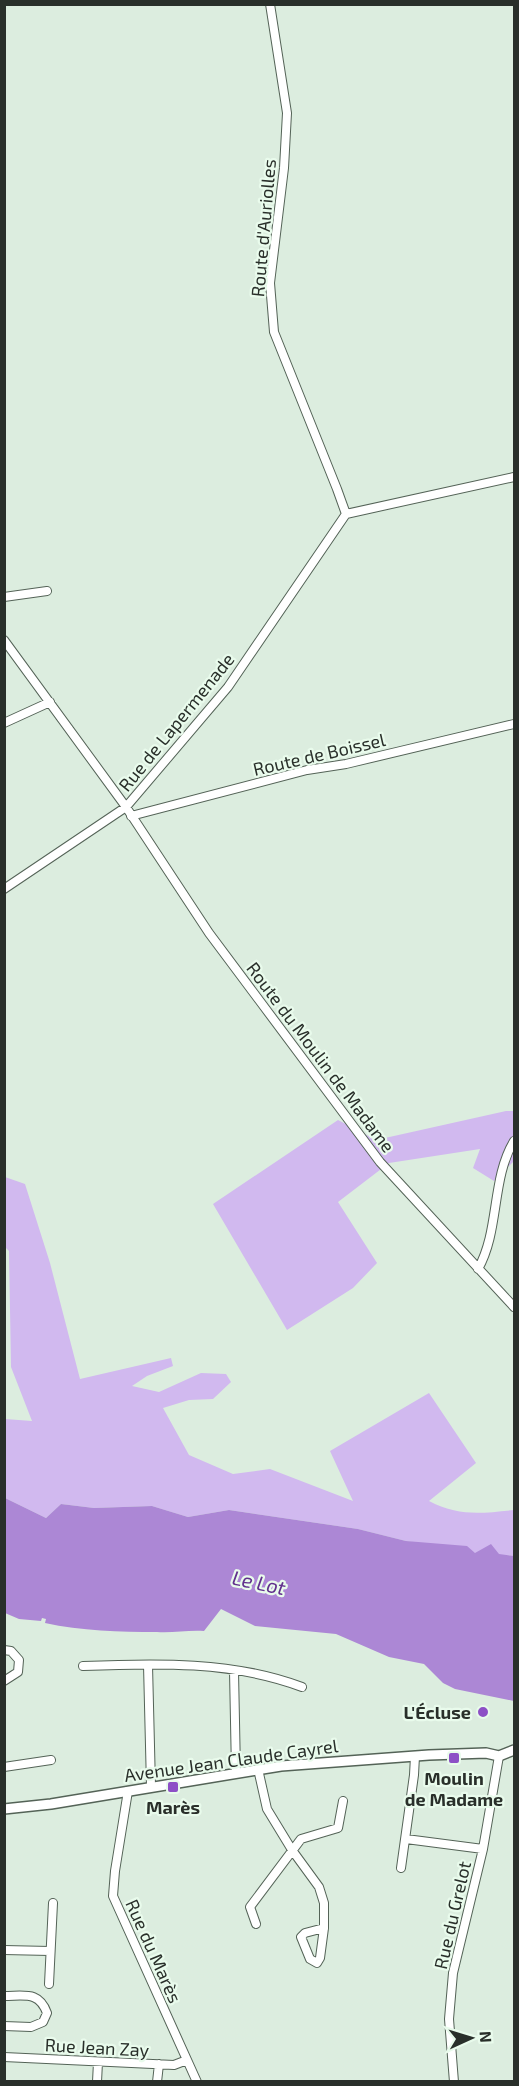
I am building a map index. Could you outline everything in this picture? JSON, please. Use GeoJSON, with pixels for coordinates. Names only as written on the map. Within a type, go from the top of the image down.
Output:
{"type":"FeatureCollection","features":[{"type":"Feature","properties":{"kind":"main road"},"geometry":{"type":"LineString","coordinates":[[499,1756],[514,1750]]}},
{"type":"Feature","properties":{"kind":"main road","name":"Avenue Jean Claude Cayrel"},"geometry":{"type":"LineString","coordinates":[[4,1809],[51,1804],[258,1769],[415,1756],[486,1753],[499,1756]]}},
{"type":"Feature","properties":{"kind":"street","name":"Route d'Auriolles"},"geometry":{"type":"LineString","coordinates":[[270,4],[286,113],[284,168],[270,283],[272,319],[274,332],[346,514]]}},
{"type":"Feature","properties":{"kind":"street"},"geometry":{"type":"LineString","coordinates":[[346,514],[514,477]]}},
{"type":"Feature","properties":{"kind":"street","name":"Rue de Lapermenade"},"geometry":{"type":"LineString","coordinates":[[4,640],[126,807],[228,687],[346,514]]}},
{"type":"Feature","properties":{"kind":"street"},"geometry":{"type":"LineString","coordinates":[[4,597],[47,591]]}},
{"type":"Feature","properties":{"kind":"street"},"geometry":{"type":"LineString","coordinates":[[4,723],[50,702]]}},
{"type":"Feature","properties":{"kind":"street","name":"Route de Boissel"},"geometry":{"type":"LineString","coordinates":[[131,816],[307,770],[345,764],[514,724]]}},
{"type":"Feature","properties":{"kind":"street"},"geometry":{"type":"LineString","coordinates":[[4,889],[126,807]]}},
{"type":"Feature","properties":{"kind":"street","name":"Route du Moulin de Madame"},"geometry":{"type":"LineString","coordinates":[[126,807],[209,933],[380,1162],[514,1307]]}},
{"type":"Feature","properties":{"kind":"street"},"geometry":{"type":"LineString","coordinates":[[478,1269],[486,1254],[500,1185],[509,1149],[514,1141]]}},
{"type":"Feature","properties":{"kind":"street"},"geometry":{"type":"LineString","coordinates":[[4,1650],[11,1652],[19,1660],[18,1672],[4,1681]]}},
{"type":"Feature","properties":{"kind":"street"},"geometry":{"type":"LineString","coordinates":[[148,1665],[151,1786]]}},
{"type":"Feature","properties":{"kind":"street"},"geometry":{"type":"LineString","coordinates":[[83,1666],[206,1666],[280,1679],[302,1687]]}},
{"type":"Feature","properties":{"kind":"street"},"geometry":{"type":"LineString","coordinates":[[234,1671],[236,1772]]}},
{"type":"Feature","properties":{"kind":"street"},"geometry":{"type":"LineString","coordinates":[[401,1868],[415,1756]]}},
{"type":"Feature","properties":{"kind":"street","name":"Rue du Grelot"},"geometry":{"type":"LineString","coordinates":[[454,2082],[449,2019],[453,1973],[483,1849],[499,1756]]}},
{"type":"Feature","properties":{"kind":"street"},"geometry":{"type":"LineString","coordinates":[[4,1767],[51,1760]]}},
{"type":"Feature","properties":{"kind":"street"},"geometry":{"type":"LineString","coordinates":[[258,1769],[267,1809],[292,1850],[320,1887],[324,1903],[324,1928]]}},
{"type":"Feature","properties":{"kind":"street","name":"Rue du Marès"},"geometry":{"type":"LineString","coordinates":[[128,1791],[113,1896],[197,2082]]}},
{"type":"Feature","properties":{"kind":"street"},"geometry":{"type":"LineString","coordinates":[[256,1924],[250,1907],[301,1839],[338,1828],[344,1801]]}},
{"type":"Feature","properties":{"kind":"street"},"geometry":{"type":"LineString","coordinates":[[406,1839],[483,1849]]}},
{"type":"Feature","properties":{"kind":"street"},"geometry":{"type":"LineString","coordinates":[[49,1984],[53,1903]]}},
{"type":"Feature","properties":{"kind":"street"},"geometry":{"type":"LineString","coordinates":[[4,1950],[50,1951]]}},
{"type":"Feature","properties":{"kind":"street"},"geometry":{"type":"LineString","coordinates":[[4,1995],[33,1996],[43,2002],[47,2013],[43,2022],[31,2027],[4,2026]]}},
{"type":"Feature","properties":{"kind":"street","name":"Rue Jean Zay"},"geometry":{"type":"LineString","coordinates":[[4,2057],[174,2065],[187,2060]]}},
{"type":"Feature","properties":{"kind":"street"},"geometry":{"type":"LineString","coordinates":[[97,2082],[98,2062]]}},
{"type":"Feature","properties":{"kind":"street"},"geometry":{"type":"LineString","coordinates":[[157,2082],[159,2064]]}},
{"type":"Feature","properties":{"kind":"shaded area"},"geometry":{"type":"Polygon","coordinates":[[[514,1111],[514,1161],[494,1181],[473,1168],[480,1149],[389,1163],[338,1202],[377,1263],[353,1288],[287,1330],[213,1204],[338,1120],[376,1140],[514,1111]]]}},
{"type":"Feature","properties":{"kind":"shaded area"},"geometry":{"type":"Polygon","coordinates":[[[5,1177],[25,1184],[50,1263],[80,1379],[171,1358],[173,1366],[147,1376],[132,1386],[159,1392],[201,1373],[226,1374],[231,1382],[213,1399],[189,1400],[163,1408],[189,1455],[233,1474],[270,1469],[353,1501],[330,1451],[429,1393],[476,1463],[429,1501],[461,1512],[514,1510],[514,1556],[475,1553],[406,1541],[358,1529],[229,1510],[188,1517],[152,1506],[94,1508],[61,1504],[46,1518],[5,1498],[5,1419],[32,1421],[11,1367],[9,1251],[5,1247],[5,1177]]]}},
{"type":"Feature","properties":{"kind":"water","name":"Le Lot"},"geometry":{"type":"Polygon","coordinates":[[[5,1498],[46,1518],[61,1504],[94,1508],[152,1506],[188,1517],[229,1510],[358,1529],[406,1541],[467,1546],[475,1553],[491,1544],[499,1554],[514,1556],[514,1701],[455,1689],[443,1683],[424,1664],[389,1657],[336,1634],[255,1626],[221,1609],[204,1631],[101,1630],[45,1623],[46,1619],[42,1618],[41,1621],[19,1619],[5,1613],[5,1498]]]}},
{"type":"Feature","properties":{"kind":"place","name":"L'Écluse"},"geometry":{"type":"Point","coordinates":[483,1712]}},
{"type":"Feature","properties":{"kind":"place","name":"Moulin de Madame"},"geometry":{"type":"Point","coordinates":[454,1758]}},
{"type":"Feature","properties":{"kind":"place","name":"Marès"},"geometry":{"type":"Point","coordinates":[173,1787]}}]}
